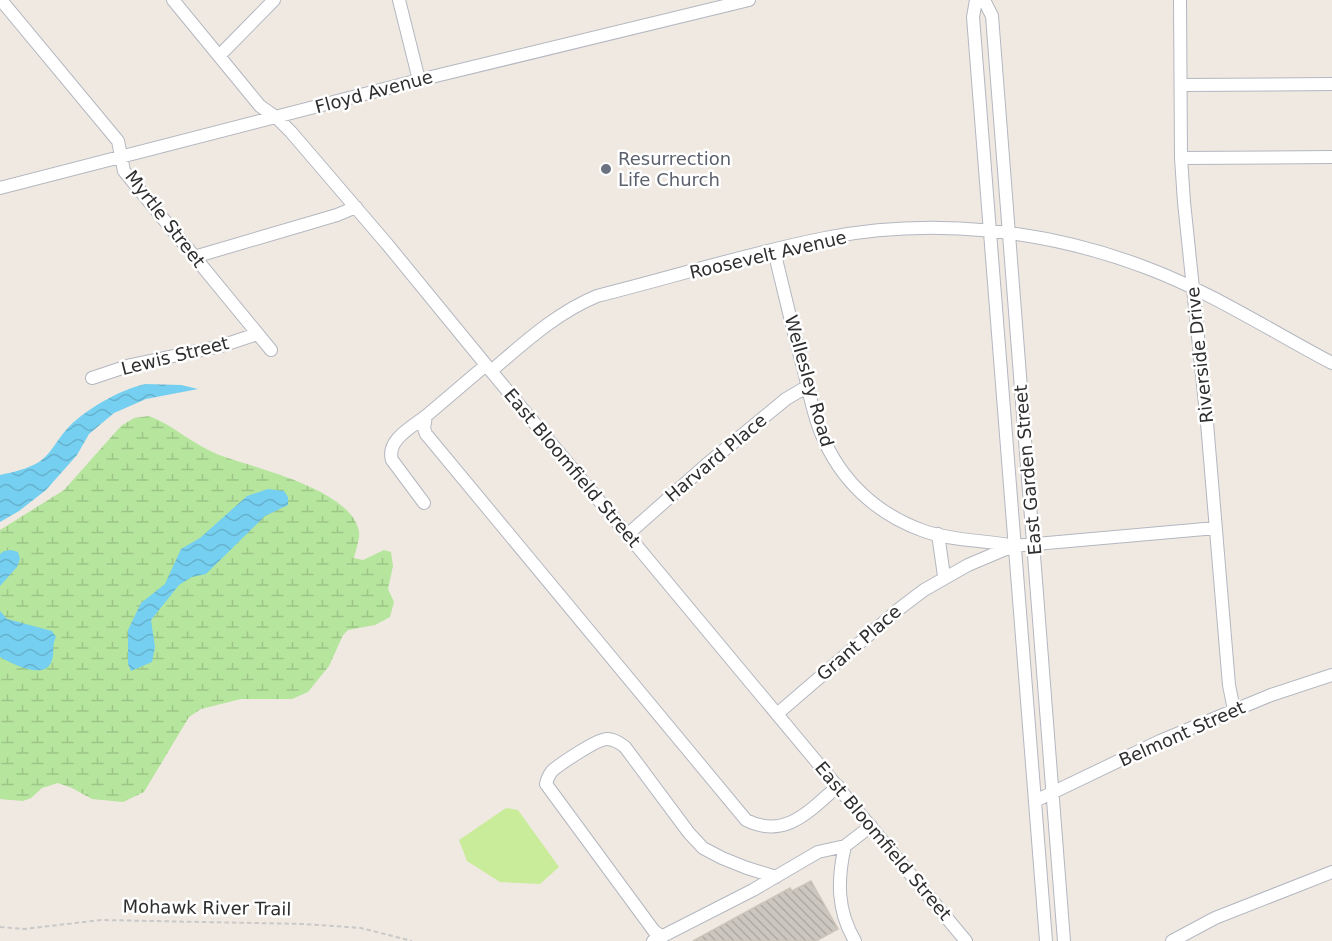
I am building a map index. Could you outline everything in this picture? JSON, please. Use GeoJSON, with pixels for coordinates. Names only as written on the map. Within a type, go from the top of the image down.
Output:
{"type":"FeatureCollection","features":[{"type":"Feature","properties":{"kind":"street","name":"East Bloomfield Street"},"geometry":{"type":"LineString","coordinates":[[173,0],[260,106],[277,118],[356,207],[966,941]]}},
{"type":"Feature","properties":{"kind":"street"},"geometry":{"type":"LineString","coordinates":[[220,55],[274,0]]}},
{"type":"Feature","properties":{"kind":"street"},"geometry":{"type":"LineString","coordinates":[[399,0],[419,80]]}},
{"type":"Feature","properties":{"kind":"street","name":"Floyd Avenue"},"geometry":{"type":"LineString","coordinates":[[0,188],[711,4],[749,0]]}},
{"type":"Feature","properties":{"kind":"street","name":"East Garden Street"},"geometry":{"type":"LineString","coordinates":[[976,0],[973,17],[988,230],[1046,941]]}},
{"type":"Feature","properties":{"kind":"street","name":"East Garden Street"},"geometry":{"type":"LineString","coordinates":[[984,0],[992,16],[1064,941]]}},
{"type":"Feature","properties":{"kind":"street","name":"Riverside Drive"},"geometry":{"type":"LineString","coordinates":[[1180,0],[1181,158],[1184,202],[1194,288],[1229,686],[1234,710]]}},
{"type":"Feature","properties":{"kind":"street","name":"Myrtle Street"},"geometry":{"type":"LineString","coordinates":[[3,3],[118,141],[124,171],[271,350]]}},
{"type":"Feature","properties":{"kind":"street"},"geometry":{"type":"LineString","coordinates":[[1181,85],[1332,84]]}},
{"type":"Feature","properties":{"kind":"street"},"geometry":{"type":"LineString","coordinates":[[1181,158],[1332,157]]}},
{"type":"Feature","properties":{"kind":"street"},"geometry":{"type":"LineString","coordinates":[[194,257],[337,215],[356,207]]}},
{"type":"Feature","properties":{"kind":"street","name":"Roosevelt Avenue"},"geometry":{"type":"LineString","coordinates":[[424,502],[392,460],[390,452],[392,444],[488,368],[560,315],[577,304],[597,296],[826,238],[889,230],[953,228],[988,230],[1103,254],[1146,268],[1194,288],[1332,363]]}},
{"type":"Feature","properties":{"kind":"street","name":"Wellesley Road"},"geometry":{"type":"LineString","coordinates":[[774,251],[820,431],[833,460],[847,479],[862,495],[890,515],[924,531],[1014,546],[1216,528]]}},
{"type":"Feature","properties":{"kind":"street","name":"Lewis Street"},"geometry":{"type":"LineString","coordinates":[[92,378],[131,365],[221,346],[257,334]]}},
{"type":"Feature","properties":{"kind":"street","name":"Harvard Place"},"geometry":{"type":"LineString","coordinates":[[627,535],[777,406],[808,386]]}},
{"type":"Feature","properties":{"kind":"street"},"geometry":{"type":"LineString","coordinates":[[426,416],[423,428],[426,434],[746,820],[768,827],[787,825],[801,818],[838,786]]}},
{"type":"Feature","properties":{"kind":"street"},"geometry":{"type":"LineString","coordinates":[[938,534],[945,576]]}},
{"type":"Feature","properties":{"kind":"street","name":"Grant Place"},"geometry":{"type":"LineString","coordinates":[[777,714],[899,609],[945,576],[1014,546]]}},
{"type":"Feature","properties":{"kind":"street","name":"Belmont Street"},"geometry":{"type":"LineString","coordinates":[[1035,801],[1160,741],[1234,710],[1332,675]]}},
{"type":"Feature","properties":{"kind":"street"},"geometry":{"type":"LineString","coordinates":[[776,877],[747,868],[703,848],[689,833],[625,747],[617,742],[607,739],[598,741],[552,771],[547,780],[546,784],[657,938],[776,877],[818,852],[845,846],[871,826]]}},
{"type":"Feature","properties":{"kind":"street"},"geometry":{"type":"LineString","coordinates":[[845,846],[839,891],[843,914],[855,941]]}},
{"type":"Feature","properties":{"kind":"street"},"geometry":{"type":"LineString","coordinates":[[1172,941],[1215,918],[1332,872]]}},
{"type":"Feature","properties":{"kind":"path","name":"Mohawk River Trail"},"geometry":{"type":"LineString","coordinates":[[0,927],[24,929],[101,920],[304,924],[361,928],[412,941]]}},
{"type":"Feature","properties":{"kind":"green space"},"geometry":{"type":"Polygon","coordinates":[[[149,416],[208,450],[298,482],[338,503],[352,516],[359,531],[354,558],[363,560],[384,550],[391,552],[393,566],[388,589],[394,602],[390,617],[375,625],[348,630],[343,635],[329,666],[308,692],[292,699],[241,699],[201,709],[189,717],[144,792],[123,802],[92,799],[58,783],[42,788],[31,798],[23,801],[0,799],[0,530],[64,490],[121,426],[134,418],[149,416]]]}},
{"type":"Feature","properties":{"kind":"green space"},"geometry":{"type":"Polygon","coordinates":[[[506,808],[518,810],[559,867],[540,884],[500,882],[467,861],[459,840],[506,808]]]}},
{"type":"Feature","properties":{"kind":"water"},"geometry":{"type":"Polygon","coordinates":[[[145,384],[181,385],[198,389],[146,399],[114,413],[89,434],[77,455],[46,490],[19,511],[0,522],[0,475],[39,462],[51,451],[66,430],[92,408],[114,396],[145,384]]]}},
{"type":"Feature","properties":{"kind":"water"},"geometry":{"type":"Polygon","coordinates":[[[268,489],[284,491],[288,497],[288,505],[265,516],[206,574],[192,577],[179,585],[151,620],[155,647],[152,662],[131,671],[128,664],[128,630],[141,603],[165,584],[181,549],[200,538],[247,496],[268,489]]]}},
{"type":"Feature","properties":{"kind":"water"},"geometry":{"type":"Polygon","coordinates":[[[11,550],[18,552],[20,559],[17,567],[0,586],[0,554],[11,550]]]}},
{"type":"Feature","properties":{"kind":"water"},"geometry":{"type":"Polygon","coordinates":[[[0,611],[7,619],[52,631],[56,637],[53,657],[43,670],[28,669],[0,657],[0,611]]]}},
{"type":"Feature","properties":{"kind":"building"},"geometry":{"type":"Polygon","coordinates":[[[811,881],[838,929],[816,941],[693,941],[790,888],[792,891],[811,881]]]}},
{"type":"Feature","properties":{"kind":"place","name":"Resurrection Life Church"},"geometry":{"type":"Point","coordinates":[606,169]}}]}
